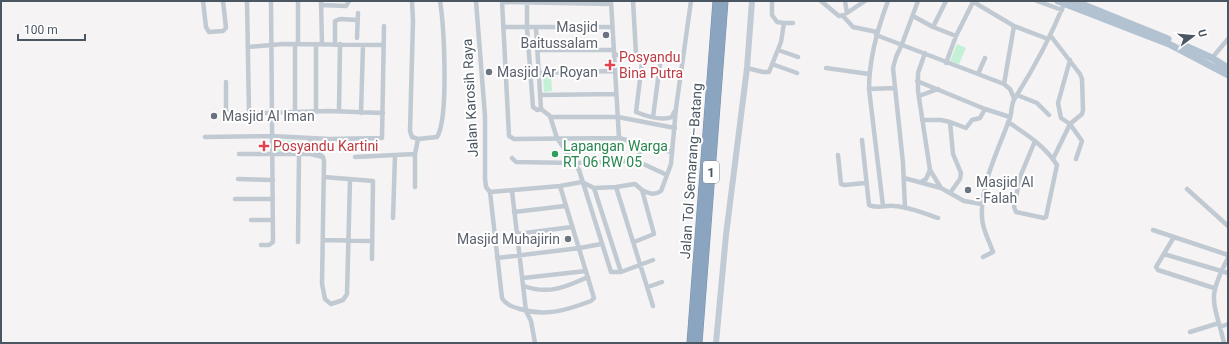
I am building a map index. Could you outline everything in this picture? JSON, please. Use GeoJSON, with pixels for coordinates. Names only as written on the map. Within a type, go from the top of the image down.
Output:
{"type":"FeatureCollection","features":[{"type":"Feature","properties":{"kind":"highway","name":"Jalan Tol Semarang–Batang"},"geometry":{"type":"LineString","coordinates":[[691,343],[717,1]]}},
{"type":"Feature","properties":{"kind":"highway","name":"Jalan Tol Semarang–Batang"},"geometry":{"type":"LineString","coordinates":[[698,343],[724,1]]}},
{"type":"Feature","properties":{"kind":"main road"},"geometry":{"type":"LineString","coordinates":[[1074,1],[1151,31],[1212,58],[1228,68]]}},
{"type":"Feature","properties":{"kind":"main road"},"geometry":{"type":"LineString","coordinates":[[1061,5],[1169,44],[1228,75]]}},
{"type":"Feature","properties":{"kind":"street"},"geometry":{"type":"LineString","coordinates":[[203,1],[206,27],[209,32],[223,30],[226,28],[223,1]]}},
{"type":"Feature","properties":{"kind":"street"},"geometry":{"type":"LineString","coordinates":[[247,1],[249,113]]}},
{"type":"Feature","properties":{"kind":"street"},"geometry":{"type":"LineString","coordinates":[[261,245],[269,245],[273,242],[271,1]]}},
{"type":"Feature","properties":{"kind":"street"},"geometry":{"type":"LineString","coordinates":[[295,112],[298,1]]}},
{"type":"Feature","properties":{"kind":"street"},"geometry":{"type":"LineString","coordinates":[[322,44],[322,3],[346,6],[349,1]]}},
{"type":"Feature","properties":{"kind":"street"},"geometry":{"type":"LineString","coordinates":[[412,1],[413,21],[410,131],[412,137],[418,139],[438,137],[442,127],[444,106],[444,49],[440,1]]}},
{"type":"Feature","properties":{"kind":"street","name":"Jalan Karosih Raya"},"geometry":{"type":"LineString","coordinates":[[476,1],[484,116],[484,178],[486,187],[490,192],[502,298],[508,304],[526,311]]}},
{"type":"Feature","properties":{"kind":"street"},"geometry":{"type":"LineString","coordinates":[[633,1],[636,54],[642,63],[636,112],[653,117],[669,118],[673,115],[683,59]]}},
{"type":"Feature","properties":{"kind":"street"},"geometry":{"type":"LineString","coordinates":[[490,192],[560,186],[582,182],[594,188],[635,184],[642,190],[652,194],[658,193],[671,164],[671,152],[691,1]]}},
{"type":"Feature","properties":{"kind":"street"},"geometry":{"type":"LineString","coordinates":[[716,343],[726,235],[747,68],[752,1]]}},
{"type":"Feature","properties":{"kind":"street"},"geometry":{"type":"LineString","coordinates":[[772,1],[773,19],[777,22],[793,23]]}},
{"type":"Feature","properties":{"kind":"street"},"geometry":{"type":"LineString","coordinates":[[821,1],[839,16],[845,15],[859,3],[865,1]]}},
{"type":"Feature","properties":{"kind":"street"},"geometry":{"type":"LineString","coordinates":[[845,1],[845,15],[853,27],[877,33],[946,63],[1004,84],[1010,89],[1015,97],[1037,103],[1049,115]]}},
{"type":"Feature","properties":{"kind":"street"},"geometry":{"type":"LineString","coordinates":[[882,206],[869,89],[869,74],[877,33],[888,1]]}},
{"type":"Feature","properties":{"kind":"street"},"geometry":{"type":"LineString","coordinates":[[905,208],[904,178],[894,88],[894,62],[918,1]]}},
{"type":"Feature","properties":{"kind":"street"},"geometry":{"type":"LineString","coordinates":[[933,27],[946,1]]}},
{"type":"Feature","properties":{"kind":"street"},"geometry":{"type":"LineString","coordinates":[[983,257],[993,252],[984,230],[982,218],[982,204],[991,168],[1009,120],[1015,97],[1049,37],[1061,5],[1037,1]]}},
{"type":"Feature","properties":{"kind":"street"},"geometry":{"type":"LineString","coordinates":[[619,138],[611,3],[504,2],[509,135],[511,138],[619,138],[671,152]]}},
{"type":"Feature","properties":{"kind":"street"},"geometry":{"type":"LineString","coordinates":[[527,2],[527,28],[533,104],[535,109],[541,109],[550,117],[557,138],[579,170],[611,272],[621,272],[653,260]]}},
{"type":"Feature","properties":{"kind":"street"},"geometry":{"type":"LineString","coordinates":[[946,63],[956,36],[973,2],[1014,26],[1049,37],[1070,60],[1081,76],[1084,105],[1082,114],[1070,124],[1053,159]]}},
{"type":"Feature","properties":{"kind":"street"},"geometry":{"type":"LineString","coordinates":[[357,38],[358,13]]}},
{"type":"Feature","properties":{"kind":"street"},"geometry":{"type":"LineString","coordinates":[[913,16],[933,27],[956,36]]}},
{"type":"Feature","properties":{"kind":"street"},"geometry":{"type":"LineString","coordinates":[[339,111],[337,44],[334,21],[340,19],[358,20]]}},
{"type":"Feature","properties":{"kind":"street"},"geometry":{"type":"LineString","coordinates":[[747,68],[765,73],[769,72],[778,50],[784,23]]}},
{"type":"Feature","properties":{"kind":"street"},"geometry":{"type":"LineString","coordinates":[[205,137],[272,136],[377,139],[382,137],[384,113],[384,26]]}},
{"type":"Feature","properties":{"kind":"street"},"geometry":{"type":"LineString","coordinates":[[1004,84],[1014,26]]}},
{"type":"Feature","properties":{"kind":"street"},"geometry":{"type":"LineString","coordinates":[[504,27],[612,27]]}},
{"type":"Feature","properties":{"kind":"street"},"geometry":{"type":"LineString","coordinates":[[536,28],[541,109]]}},
{"type":"Feature","properties":{"kind":"street"},"geometry":{"type":"LineString","coordinates":[[1212,58],[1228,39]]}},
{"type":"Feature","properties":{"kind":"street"},"geometry":{"type":"LineString","coordinates":[[248,47],[296,44],[384,45]]}},
{"type":"Feature","properties":{"kind":"street"},"geometry":{"type":"LineString","coordinates":[[316,44],[316,112]]}},
{"type":"Feature","properties":{"kind":"street"},"geometry":{"type":"LineString","coordinates":[[361,112],[363,45]]}},
{"type":"Feature","properties":{"kind":"street"},"geometry":{"type":"LineString","coordinates":[[537,50],[613,50]]}},
{"type":"Feature","properties":{"kind":"street"},"geometry":{"type":"LineString","coordinates":[[778,50],[798,56]]}},
{"type":"Feature","properties":{"kind":"street"},"geometry":{"type":"LineString","coordinates":[[925,53],[918,73],[917,81],[930,170],[941,188]]}},
{"type":"Feature","properties":{"kind":"street"},"geometry":{"type":"LineString","coordinates":[[614,55],[636,54]]}},
{"type":"Feature","properties":{"kind":"street"},"geometry":{"type":"LineString","coordinates":[[653,117],[661,57],[664,56],[683,59]]}},
{"type":"Feature","properties":{"kind":"street"},"geometry":{"type":"LineString","coordinates":[[978,74],[985,58]]}},
{"type":"Feature","properties":{"kind":"street"},"geometry":{"type":"LineString","coordinates":[[1070,60],[1058,103],[1061,118],[1070,124],[1082,141],[1076,159]]}},
{"type":"Feature","properties":{"kind":"street"},"geometry":{"type":"LineString","coordinates":[[772,64],[797,73]]}},
{"type":"Feature","properties":{"kind":"street"},"geometry":{"type":"LineString","coordinates":[[826,68],[869,74]]}},
{"type":"Feature","properties":{"kind":"street"},"geometry":{"type":"LineString","coordinates":[[539,73],[615,71]]}},
{"type":"Feature","properties":{"kind":"street"},"geometry":{"type":"LineString","coordinates":[[917,81],[1009,120],[1035,142],[1053,159],[1057,168],[1046,217],[1016,212],[1014,208],[1020,177],[1035,142]]}},
{"type":"Feature","properties":{"kind":"street"},"geometry":{"type":"LineString","coordinates":[[226,82],[226,111],[230,114],[339,111],[384,113]]}},
{"type":"Feature","properties":{"kind":"street"},"geometry":{"type":"LineString","coordinates":[[869,89],[894,88]]}},
{"type":"Feature","properties":{"kind":"street"},"geometry":{"type":"LineString","coordinates":[[919,96],[938,89]]}},
{"type":"Feature","properties":{"kind":"street"},"geometry":{"type":"LineString","coordinates":[[540,95],[616,94]]}},
{"type":"Feature","properties":{"kind":"street"},"geometry":{"type":"LineString","coordinates":[[922,120],[941,120],[968,128],[972,120],[980,118],[985,109]]}},
{"type":"Feature","properties":{"kind":"street"},"geometry":{"type":"LineString","coordinates":[[550,117],[618,117],[675,128]]}},
{"type":"Feature","properties":{"kind":"street"},"geometry":{"type":"LineString","coordinates":[[950,122],[953,154],[961,173],[960,179],[950,193]]}},
{"type":"Feature","properties":{"kind":"street"},"geometry":{"type":"LineString","coordinates":[[310,138],[310,154]]}},
{"type":"Feature","properties":{"kind":"street"},"geometry":{"type":"LineString","coordinates":[[416,187],[416,154],[418,139]]}},
{"type":"Feature","properties":{"kind":"street"},"geometry":{"type":"LineString","coordinates":[[862,140],[865,183],[869,206],[905,208],[938,218]]}},
{"type":"Feature","properties":{"kind":"street"},"geometry":{"type":"LineString","coordinates":[[637,161],[643,144]]}},
{"type":"Feature","properties":{"kind":"street"},"geometry":{"type":"LineString","coordinates":[[310,146],[323,158],[322,284],[325,299],[331,304],[342,300],[347,294],[347,241],[350,180]]}},
{"type":"Feature","properties":{"kind":"street"},"geometry":{"type":"LineString","coordinates":[[239,154],[310,154],[323,158]]}},
{"type":"Feature","properties":{"kind":"street"},"geometry":{"type":"LineString","coordinates":[[355,157],[416,154]]}},
{"type":"Feature","properties":{"kind":"street"},"geometry":{"type":"LineString","coordinates":[[298,242],[299,155]]}},
{"type":"Feature","properties":{"kind":"street"},"geometry":{"type":"LineString","coordinates":[[838,155],[841,184],[865,183]]}},
{"type":"Feature","properties":{"kind":"street"},"geometry":{"type":"LineString","coordinates":[[393,218],[395,156]]}},
{"type":"Feature","properties":{"kind":"street"},"geometry":{"type":"LineString","coordinates":[[512,158],[516,162],[573,163],[637,161],[667,174]]}},
{"type":"Feature","properties":{"kind":"street"},"geometry":{"type":"LineString","coordinates":[[921,182],[926,179],[930,170]]}},
{"type":"Feature","properties":{"kind":"street"},"geometry":{"type":"LineString","coordinates":[[324,177],[350,180],[373,180],[372,259]]}},
{"type":"Feature","properties":{"kind":"street"},"geometry":{"type":"LineString","coordinates":[[904,178],[941,188],[964,201],[982,204]]}},
{"type":"Feature","properties":{"kind":"street"},"geometry":{"type":"LineString","coordinates":[[238,179],[273,180]]}},
{"type":"Feature","properties":{"kind":"street"},"geometry":{"type":"LineString","coordinates":[[526,311],[550,313],[572,308],[593,300],[592,291],[580,248],[565,206],[560,186]]}},
{"type":"Feature","properties":{"kind":"street"},"geometry":{"type":"LineString","coordinates":[[616,187],[653,306]]}},
{"type":"Feature","properties":{"kind":"street"},"geometry":{"type":"LineString","coordinates":[[594,188],[621,272]]}},
{"type":"Feature","properties":{"kind":"street"},"geometry":{"type":"LineString","coordinates":[[1187,189],[1228,226]]}},
{"type":"Feature","properties":{"kind":"street"},"geometry":{"type":"LineString","coordinates":[[634,242],[653,236],[654,233],[642,190]]}},
{"type":"Feature","properties":{"kind":"street"},"geometry":{"type":"LineString","coordinates":[[512,191],[526,311],[531,321],[535,343]]}},
{"type":"Feature","properties":{"kind":"street"},"geometry":{"type":"LineString","coordinates":[[236,199],[273,199]]}},
{"type":"Feature","properties":{"kind":"street"},"geometry":{"type":"LineString","coordinates":[[514,212],[565,206]]}},
{"type":"Feature","properties":{"kind":"street"},"geometry":{"type":"LineString","coordinates":[[251,220],[272,220]]}},
{"type":"Feature","properties":{"kind":"street"},"geometry":{"type":"LineString","coordinates":[[517,234],[572,227]]}},
{"type":"Feature","properties":{"kind":"street"},"geometry":{"type":"LineString","coordinates":[[1153,230],[1228,256],[1214,288],[1214,308],[1224,343]]}},
{"type":"Feature","properties":{"kind":"street"},"geometry":{"type":"LineString","coordinates":[[1174,237],[1156,267],[1158,270],[1214,288]]}},
{"type":"Feature","properties":{"kind":"street"},"geometry":{"type":"LineString","coordinates":[[323,240],[372,242]]}},
{"type":"Feature","properties":{"kind":"street"},"geometry":{"type":"LineString","coordinates":[[497,258],[601,244]]}},
{"type":"Feature","properties":{"kind":"street"},"geometry":{"type":"LineString","coordinates":[[1164,254],[1228,273]]}},
{"type":"Feature","properties":{"kind":"street"},"geometry":{"type":"LineString","coordinates":[[523,278],[586,271]]}},
{"type":"Feature","properties":{"kind":"street"},"geometry":{"type":"LineString","coordinates":[[524,286],[533,289],[556,290],[588,277]]}},
{"type":"Feature","properties":{"kind":"street"},"geometry":{"type":"LineString","coordinates":[[648,287],[662,282]]}},
{"type":"Feature","properties":{"kind":"street"},"geometry":{"type":"LineString","coordinates":[[1190,332],[1228,324]]}},
{"type":"Feature","properties":{"kind":"green space"},"geometry":{"type":"Polygon","coordinates":[[[957,44],[966,48],[959,64],[950,61],[957,44]]]}},
{"type":"Feature","properties":{"kind":"green space"},"geometry":{"type":"Polygon","coordinates":[[[543,75],[551,75],[552,91],[544,92],[543,75]]]}},
{"type":"Feature","properties":{"kind":"green space"},"geometry":{"type":"Polygon","coordinates":[[[273,140],[303,141],[303,154],[273,153],[273,140]]]}},
{"type":"Feature","properties":{"kind":"place","name":"Masjid Baitussalam"},"geometry":{"type":"Point","coordinates":[606,35]}},
{"type":"Feature","properties":{"kind":"place","name":"Posyandu Bina Putra"},"geometry":{"type":"Point","coordinates":[610,65]}},
{"type":"Feature","properties":{"kind":"place","name":"Masjid Ar Royan"},"geometry":{"type":"Point","coordinates":[489,72]}},
{"type":"Feature","properties":{"kind":"place","name":"Masjid Al Iman"},"geometry":{"type":"Point","coordinates":[214,116]}},
{"type":"Feature","properties":{"kind":"place","name":"Posyandu Kartini"},"geometry":{"type":"Point","coordinates":[264,146]}},
{"type":"Feature","properties":{"kind":"place","name":"Lapangan Warga RT 06 RW 05"},"geometry":{"type":"Point","coordinates":[555,154]}},
{"type":"Feature","properties":{"kind":"place","name":"Masjid Al - Falah"},"geometry":{"type":"Point","coordinates":[968,190]}},
{"type":"Feature","properties":{"kind":"place","name":"Masjid Muhajirin"},"geometry":{"type":"Point","coordinates":[568,239]}}]}
